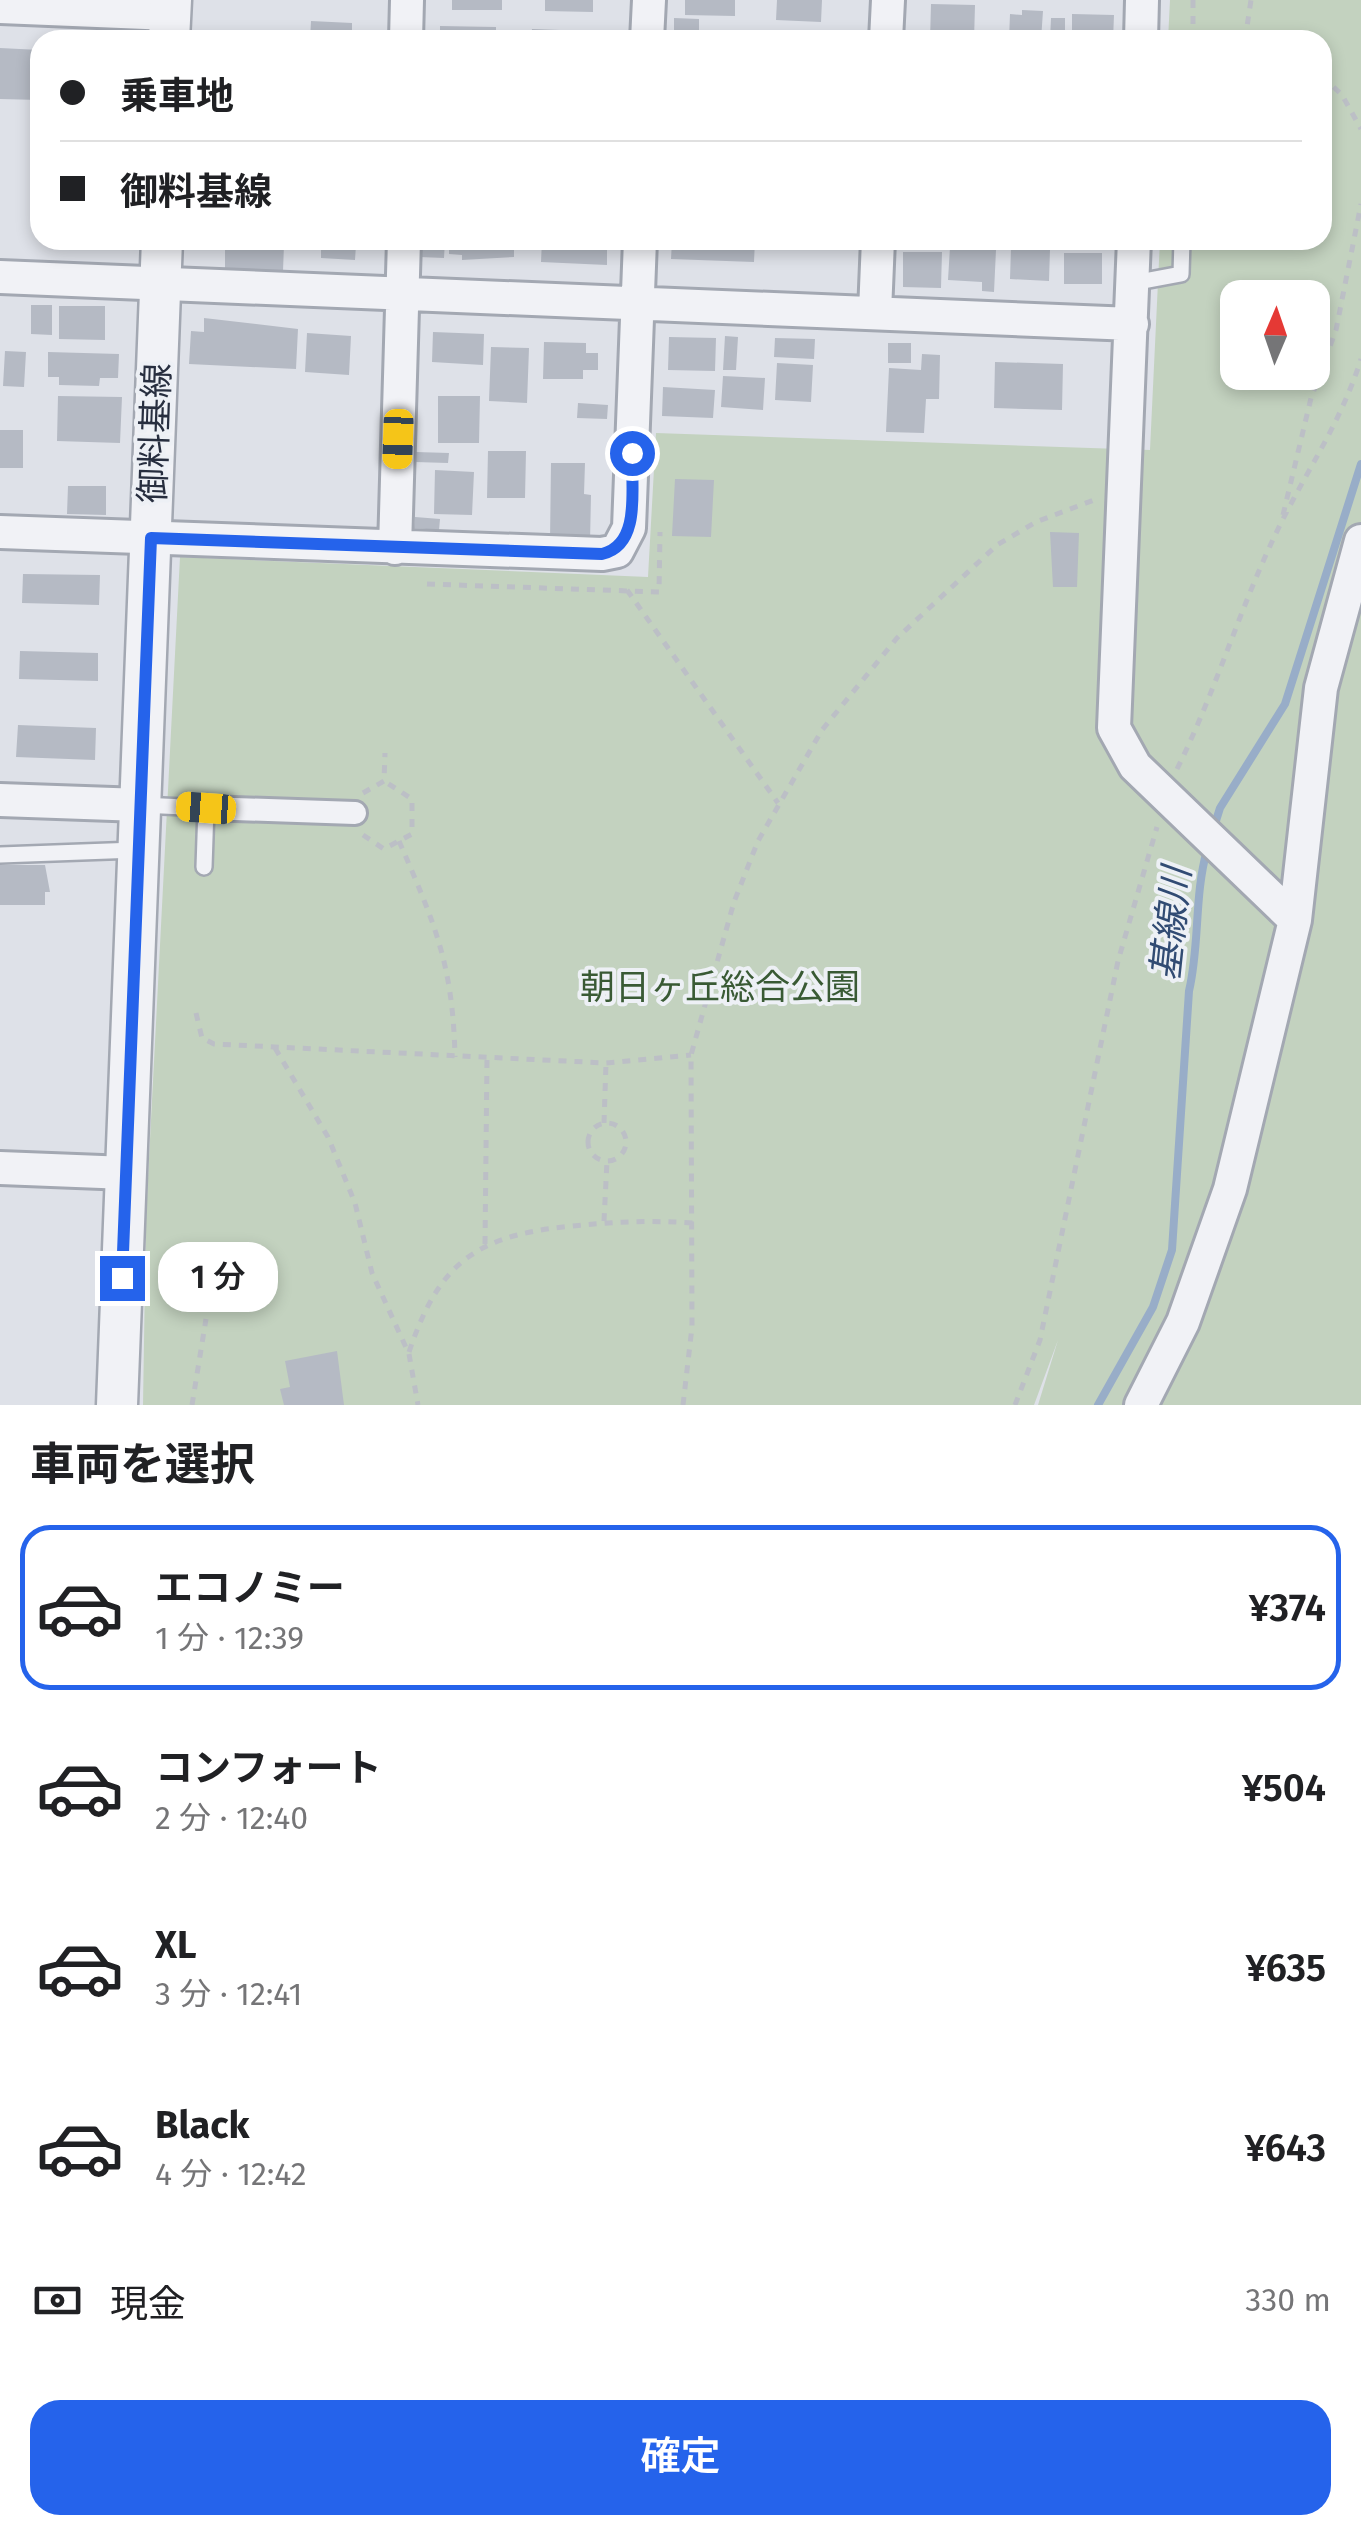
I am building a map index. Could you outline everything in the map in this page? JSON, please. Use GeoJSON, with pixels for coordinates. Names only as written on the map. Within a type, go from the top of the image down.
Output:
{"type":"FeatureCollection","features":[{"type":"Feature","properties":{"kind":"street"},"geometry":{"type":"LineString","coordinates":[[406,30],[407,0]]}},
{"type":"Feature","properties":{"kind":"street"},"geometry":{"type":"LineString","coordinates":[[648,30],[649,0]]}},
{"type":"Feature","properties":{"kind":"street"},"geometry":{"type":"LineString","coordinates":[[886,30],[888,0]]}},
{"type":"Feature","properties":{"kind":"street"},"geometry":{"type":"LineString","coordinates":[[1141,30],[1142,0]]}},
{"type":"Feature","properties":{"kind":"street"},"geometry":{"type":"LineString","coordinates":[[0,7],[170,18]]}},
{"type":"Feature","properties":{"kind":"street","name":"御料基線"},"geometry":{"type":"LineString","coordinates":[[116,1405],[162,250]]}},
{"type":"Feature","properties":{"kind":"street"},"geometry":{"type":"LineString","coordinates":[[394,548],[404,250]]}},
{"type":"Feature","properties":{"kind":"street"},"geometry":{"type":"LineString","coordinates":[[0,532],[394,548],[617,551],[630,528],[640,250]]}},
{"type":"Feature","properties":{"kind":"street"},"geometry":{"type":"LineString","coordinates":[[876,312],[878,250]]}},
{"type":"Feature","properties":{"kind":"street"},"geometry":{"type":"LineString","coordinates":[[1134,250],[1114,728],[1135,766],[1295,920]]}},
{"type":"Feature","properties":{"kind":"street"},"geometry":{"type":"LineString","coordinates":[[0,277],[1132,324]]}},
{"type":"Feature","properties":{"kind":"street"},"geometry":{"type":"LineString","coordinates":[[1141,1405],[1183,1322],[1230,1189],[1295,920],[1320,688],[1361,541]]}},
{"type":"Feature","properties":{"kind":"street"},"geometry":{"type":"LineString","coordinates":[[0,800],[141,804]]}},
{"type":"Feature","properties":{"kind":"street"},"geometry":{"type":"LineString","coordinates":[[206,808],[355,813]]}},
{"type":"Feature","properties":{"kind":"street"},"geometry":{"type":"LineString","coordinates":[[0,1168],[127,1173]]}},
{"type":"Feature","properties":{"kind":"lane"},"geometry":{"type":"LineString","coordinates":[[1133,283],[1180,274],[1181,250]]}},
{"type":"Feature","properties":{"kind":"lane"},"geometry":{"type":"LineString","coordinates":[[141,804],[206,808],[204,867]]}},
{"type":"Feature","properties":{"kind":"lane"},"geometry":{"type":"LineString","coordinates":[[0,855],[140,850]]}},
{"type":"Feature","properties":{"kind":"path"},"geometry":{"type":"LineString","coordinates":[[1192,0],[1193,30]]}},
{"type":"Feature","properties":{"kind":"path"},"geometry":{"type":"LineString","coordinates":[[1248,30],[1251,0]]}},
{"type":"Feature","properties":{"kind":"path"},"geometry":{"type":"LineString","coordinates":[[1332,86],[1342,95],[1361,129]]}},
{"type":"Feature","properties":{"kind":"path"},"geometry":{"type":"LineString","coordinates":[[1281,522],[1311,398],[1336,330],[1361,204]]}},
{"type":"Feature","properties":{"kind":"path"},"geometry":{"type":"LineString","coordinates":[[1015,1405],[1040,1340],[1118,961],[1165,792],[1206,710],[1281,522],[1344,411],[1361,359]]}},
{"type":"Feature","properties":{"kind":"path"},"geometry":{"type":"LineString","coordinates":[[683,1405],[692,1328],[691,1056],[734,902],[778,803],[856,684],[898,638],[997,545],[1036,522],[1126,493]]}},
{"type":"Feature","properties":{"kind":"path"},"geometry":{"type":"LineString","coordinates":[[627,590],[778,803]]}},
{"type":"Feature","properties":{"kind":"path"},"geometry":{"type":"LineString","coordinates":[[384,781],[386,753]]}},
{"type":"Feature","properties":{"kind":"path"},"geometry":{"type":"LineString","coordinates":[[384,781],[412,799],[412,834],[384,848],[354,830],[356,797],[384,781]]}},
{"type":"Feature","properties":{"kind":"path"},"geometry":{"type":"LineString","coordinates":[[399,841],[444,950],[454,992],[455,1056]]}},
{"type":"Feature","properties":{"kind":"path"},"geometry":{"type":"LineString","coordinates":[[196,1013],[202,1038],[214,1044],[606,1063],[691,1056]]}},
{"type":"Feature","properties":{"kind":"path"},"geometry":{"type":"LineString","coordinates":[[275,1048],[328,1137],[355,1204],[372,1273],[408,1354],[418,1405]]}},
{"type":"Feature","properties":{"kind":"path"},"geometry":{"type":"LineString","coordinates":[[484,1244],[486,1058]]}},
{"type":"Feature","properties":{"kind":"path"},"geometry":{"type":"LineString","coordinates":[[604,1123],[606,1063]]}},
{"type":"Feature","properties":{"kind":"path"},"geometry":{"type":"LineString","coordinates":[[604,1123],[616,1125],[626,1140],[623,1153],[607,1161],[594,1157],[588,1146],[593,1128],[604,1123]]}},
{"type":"Feature","properties":{"kind":"path"},"geometry":{"type":"LineString","coordinates":[[604,1222],[607,1161]]}},
{"type":"Feature","properties":{"kind":"path"},"geometry":{"type":"LineString","coordinates":[[408,1354],[438,1288],[484,1244],[520,1231],[604,1222],[693,1223]]}},
{"type":"Feature","properties":{"kind":"path"},"geometry":{"type":"LineString","coordinates":[[192,1405],[206,1319]]}},
{"type":"Feature","properties":{"kind":"green space","name":"朝日ヶ丘総合公園"},"geometry":{"type":"Polygon","coordinates":[[[1170,0],[1361,0],[1361,1405],[1038,1405],[1058,1340],[1034,1405],[143,1405],[146,1217],[180,557],[648,577],[656,433],[1150,450],[1160,250],[1332,250],[1332,30],[1168,30],[1170,0]]]}},
{"type":"Feature","properties":{"kind":"building"},"geometry":{"type":"Polygon","coordinates":[[[452,0],[502,0],[502,10],[452,10],[452,0]]]}},
{"type":"Feature","properties":{"kind":"building"},"geometry":{"type":"Polygon","coordinates":[[[545,0],[593,0],[593,12],[545,11],[545,0]]]}},
{"type":"Feature","properties":{"kind":"building"},"geometry":{"type":"Polygon","coordinates":[[[685,0],[735,0],[735,16],[685,15],[685,0]]]}},
{"type":"Feature","properties":{"kind":"building"},"geometry":{"type":"Polygon","coordinates":[[[777,0],[822,0],[821,22],[776,20],[777,0]]]}},
{"type":"Feature","properties":{"kind":"building"},"geometry":{"type":"Polygon","coordinates":[[[931,4],[975,5],[974,30],[930,30],[931,4]]]}},
{"type":"Feature","properties":{"kind":"building"},"geometry":{"type":"Polygon","coordinates":[[[1022,10],[1043,11],[1042,30],[1009,30],[1010,14],[1022,15],[1022,10]]]}},
{"type":"Feature","properties":{"kind":"building"},"geometry":{"type":"Polygon","coordinates":[[[1072,14],[1114,15],[1113,30],[1072,30],[1072,14]]]}},
{"type":"Feature","properties":{"kind":"building"},"geometry":{"type":"Polygon","coordinates":[[[674,18],[699,19],[699,30],[674,30],[674,18]]]}},
{"type":"Feature","properties":{"kind":"building"},"geometry":{"type":"Polygon","coordinates":[[[1051,18],[1065,18],[1065,30],[1050,30],[1051,18]]]}},
{"type":"Feature","properties":{"kind":"building"},"geometry":{"type":"Polygon","coordinates":[[[311,21],[352,23],[352,30],[311,30],[311,21]]]}},
{"type":"Feature","properties":{"kind":"building"},"geometry":{"type":"Polygon","coordinates":[[[440,26],[496,27],[496,30],[440,30],[440,26]]]}},
{"type":"Feature","properties":{"kind":"building"},"geometry":{"type":"Polygon","coordinates":[[[0,48],[30,50],[30,100],[0,99],[0,48]]]}},
{"type":"Feature","properties":{"kind":"building"},"geometry":{"type":"Polygon","coordinates":[[[225,250],[284,250],[283,271],[225,270],[225,250]]]}},
{"type":"Feature","properties":{"kind":"building"},"geometry":{"type":"Polygon","coordinates":[[[321,250],[356,250],[355,260],[321,258],[321,250]]]}},
{"type":"Feature","properties":{"kind":"building"},"geometry":{"type":"Polygon","coordinates":[[[420,250],[444,250],[444,258],[420,257],[420,250]]]}},
{"type":"Feature","properties":{"kind":"building"},"geometry":{"type":"Polygon","coordinates":[[[449,250],[514,250],[514,257],[462,260],[462,255],[449,254],[449,250]]]}},
{"type":"Feature","properties":{"kind":"building"},"geometry":{"type":"Polygon","coordinates":[[[542,250],[607,250],[607,265],[541,262],[542,250]]]}},
{"type":"Feature","properties":{"kind":"building"},"geometry":{"type":"Polygon","coordinates":[[[671,250],[755,250],[754,262],[671,259],[671,250]]]}},
{"type":"Feature","properties":{"kind":"building"},"geometry":{"type":"Polygon","coordinates":[[[950,250],[996,250],[994,292],[982,291],[982,282],[948,280],[950,250]]]}},
{"type":"Feature","properties":{"kind":"building"},"geometry":{"type":"Polygon","coordinates":[[[1011,250],[1050,250],[1049,281],[1010,279],[1011,250]]]}},
{"type":"Feature","properties":{"kind":"building"},"geometry":{"type":"Polygon","coordinates":[[[903,252],[942,252],[941,288],[903,287],[903,252]]]}},
{"type":"Feature","properties":{"kind":"building"},"geometry":{"type":"Polygon","coordinates":[[[1064,253],[1102,253],[1102,284],[1064,284],[1064,253]]]}},
{"type":"Feature","properties":{"kind":"building"},"geometry":{"type":"Polygon","coordinates":[[[31,305],[52,305],[52,335],[31,334],[31,305]]]}},
{"type":"Feature","properties":{"kind":"building"},"geometry":{"type":"Polygon","coordinates":[[[59,306],[105,306],[105,340],[59,339],[59,306]]]}},
{"type":"Feature","properties":{"kind":"building"},"geometry":{"type":"Polygon","coordinates":[[[204,318],[298,329],[296,369],[189,364],[191,331],[204,332],[204,318]]]}},
{"type":"Feature","properties":{"kind":"building"},"geometry":{"type":"Polygon","coordinates":[[[433,332],[484,334],[483,365],[432,362],[433,332]]]}},
{"type":"Feature","properties":{"kind":"building"},"geometry":{"type":"Polygon","coordinates":[[[307,333],[351,336],[349,375],[305,372],[307,333]]]}},
{"type":"Feature","properties":{"kind":"building"},"geometry":{"type":"Polygon","coordinates":[[[725,336],[738,337],[736,370],[723,370],[725,336]]]}},
{"type":"Feature","properties":{"kind":"building"},"geometry":{"type":"Polygon","coordinates":[[[669,337],[716,338],[715,371],[668,370],[669,337]]]}},
{"type":"Feature","properties":{"kind":"building"},"geometry":{"type":"Polygon","coordinates":[[[775,338],[815,339],[814,359],[774,357],[775,338]]]}},
{"type":"Feature","properties":{"kind":"building"},"geometry":{"type":"Polygon","coordinates":[[[544,342],[586,343],[586,353],[598,353],[598,370],[583,370],[583,379],[543,379],[544,342]]]}},
{"type":"Feature","properties":{"kind":"building"},"geometry":{"type":"Polygon","coordinates":[[[888,343],[911,343],[911,363],[888,363],[888,343]]]}},
{"type":"Feature","properties":{"kind":"building"},"geometry":{"type":"Polygon","coordinates":[[[491,347],[529,348],[527,403],[489,401],[491,347]]]}},
{"type":"Feature","properties":{"kind":"building"},"geometry":{"type":"Polygon","coordinates":[[[5,351],[26,352],[24,387],[3,386],[5,351]]]}},
{"type":"Feature","properties":{"kind":"building"},"geometry":{"type":"Polygon","coordinates":[[[48,352],[119,354],[118,378],[100,378],[99,386],[59,385],[59,377],[48,377],[48,352]]]}},
{"type":"Feature","properties":{"kind":"building"},"geometry":{"type":"Polygon","coordinates":[[[922,354],[940,355],[939,399],[926,399],[924,433],[886,432],[889,368],[921,370],[922,354]]]}},
{"type":"Feature","properties":{"kind":"building"},"geometry":{"type":"Polygon","coordinates":[[[995,362],[1063,364],[1062,410],[994,408],[995,362]]]}},
{"type":"Feature","properties":{"kind":"building"},"geometry":{"type":"Polygon","coordinates":[[[777,363],[813,365],[811,402],[775,400],[777,363]]]}},
{"type":"Feature","properties":{"kind":"building"},"geometry":{"type":"Polygon","coordinates":[[[723,376],[765,378],[763,410],[721,407],[723,376]]]}},
{"type":"Feature","properties":{"kind":"building"},"geometry":{"type":"Polygon","coordinates":[[[663,387],[715,390],[713,418],[662,416],[663,387]]]}},
{"type":"Feature","properties":{"kind":"building"},"geometry":{"type":"Polygon","coordinates":[[[58,396],[122,397],[120,443],[57,441],[58,396]]]}},
{"type":"Feature","properties":{"kind":"building"},"geometry":{"type":"Polygon","coordinates":[[[438,396],[480,396],[479,443],[438,443],[438,396]]]}},
{"type":"Feature","properties":{"kind":"building"},"geometry":{"type":"Polygon","coordinates":[[[578,403],[608,405],[607,419],[577,418],[578,403]]]}},
{"type":"Feature","properties":{"kind":"building"},"geometry":{"type":"Polygon","coordinates":[[[0,430],[23,430],[23,468],[0,468],[0,430]]]}},
{"type":"Feature","properties":{"kind":"building"},"geometry":{"type":"Polygon","coordinates":[[[488,451],[526,451],[525,498],[487,498],[488,451]]]}},
{"type":"Feature","properties":{"kind":"building"},"geometry":{"type":"Polygon","coordinates":[[[416,452],[449,453],[448,463],[415,462],[416,452]]]}},
{"type":"Feature","properties":{"kind":"building"},"geometry":{"type":"Polygon","coordinates":[[[551,463],[585,463],[584,494],[591,495],[590,542],[550,541],[551,463]]]}},
{"type":"Feature","properties":{"kind":"building"},"geometry":{"type":"Polygon","coordinates":[[[435,470],[474,472],[472,515],[434,514],[435,470]]]}},
{"type":"Feature","properties":{"kind":"building"},"geometry":{"type":"Polygon","coordinates":[[[675,479],[714,480],[711,537],[672,536],[675,479]]]}},
{"type":"Feature","properties":{"kind":"building"},"geometry":{"type":"Polygon","coordinates":[[[68,486],[106,486],[106,515],[67,514],[68,486]]]}},
{"type":"Feature","properties":{"kind":"building"},"geometry":{"type":"Polygon","coordinates":[[[415,517],[440,519],[439,530],[414,528],[415,517]]]}},
{"type":"Feature","properties":{"kind":"building"},"geometry":{"type":"Polygon","coordinates":[[[1050,532],[1079,533],[1077,587],[1053,587],[1050,532]]]}},
{"type":"Feature","properties":{"kind":"building"},"geometry":{"type":"Polygon","coordinates":[[[23,574],[100,575],[99,605],[22,603],[23,574]]]}},
{"type":"Feature","properties":{"kind":"building"},"geometry":{"type":"Polygon","coordinates":[[[20,651],[98,653],[98,681],[19,679],[20,651]]]}},
{"type":"Feature","properties":{"kind":"building"},"geometry":{"type":"Polygon","coordinates":[[[18,725],[96,728],[95,760],[16,757],[18,725]]]}},
{"type":"Feature","properties":{"kind":"building"},"geometry":{"type":"Polygon","coordinates":[[[0,865],[45,865],[50,892],[45,892],[45,905],[0,905],[0,865]]]}},
{"type":"Feature","properties":{"kind":"building"},"geometry":{"type":"Polygon","coordinates":[[[337,1351],[344,1405],[284,1405],[280,1389],[290,1387],[285,1361],[337,1351]]]}},
{"type":"Feature","properties":{"kind":"waterway","name":"基線川"},"geometry":{"type":"LineString","coordinates":[[1214,827],[1220,808],[1285,704],[1361,464]]}},
{"type":"Feature","properties":{"kind":"waterway","name":"基線川"},"geometry":{"type":"LineString","coordinates":[[1098,1405],[1153,1307],[1172,1250],[1189,991],[1207,850]]}},
{"type":"Feature","properties":{"kind":"route"},"geometry":{"type":"LineString","coordinates":[[122,1278],[151,538],[602,554],[617,551],[630,528],[632,453]]}}]}
